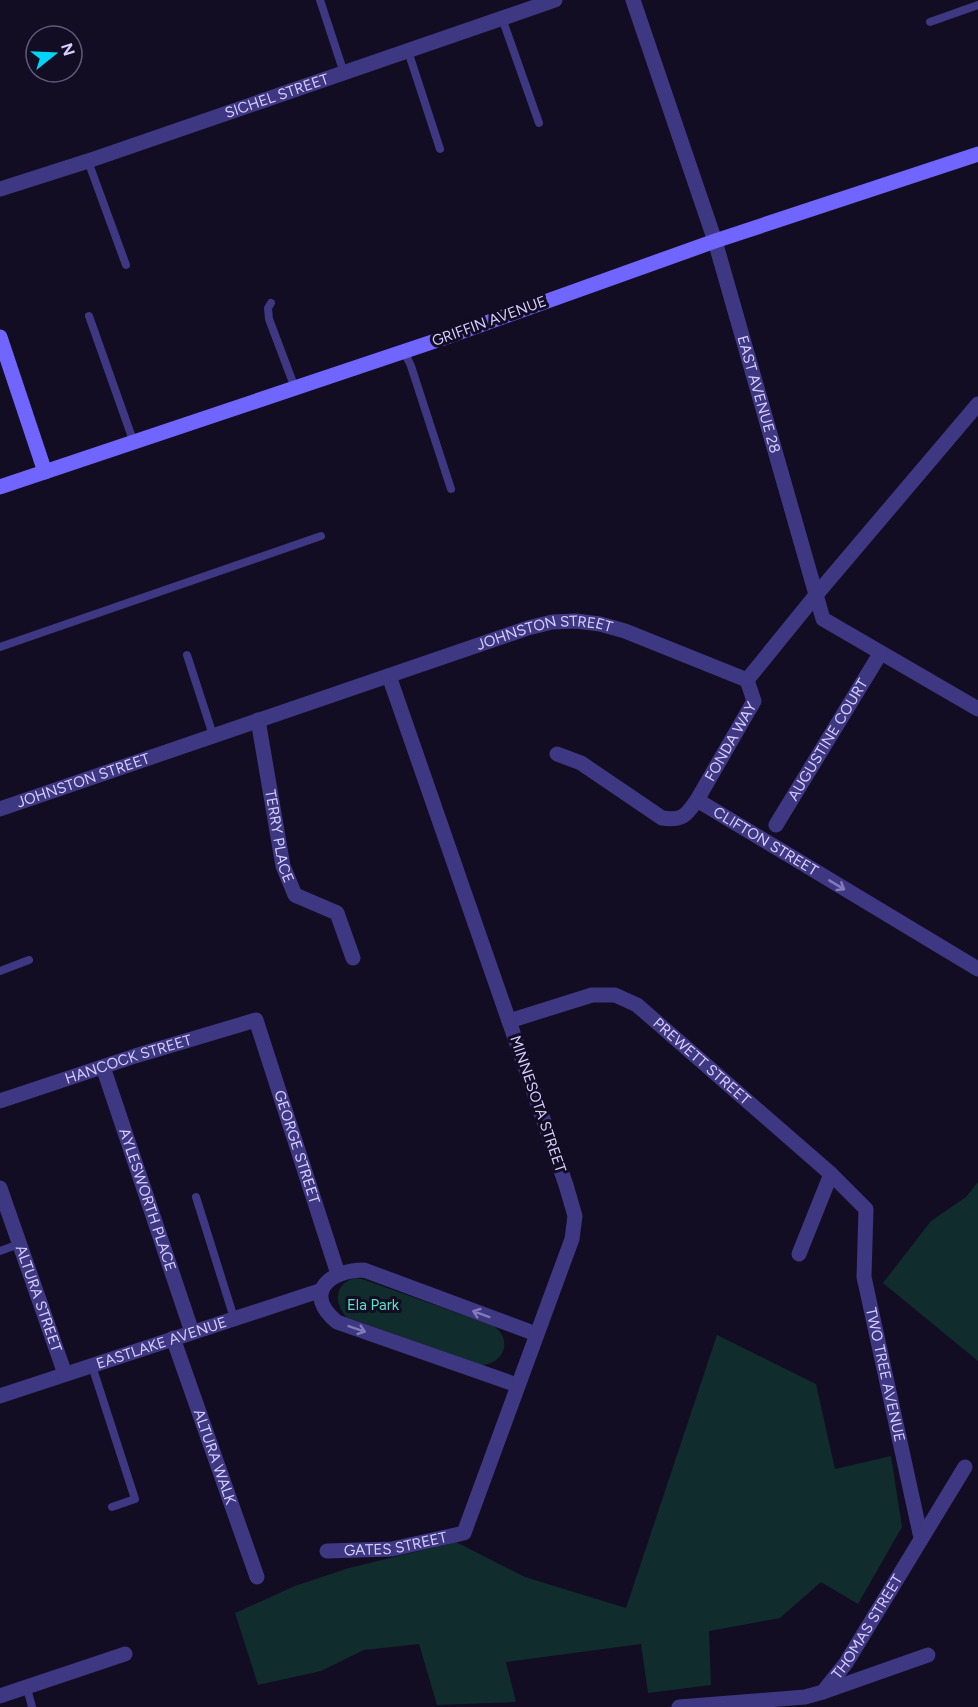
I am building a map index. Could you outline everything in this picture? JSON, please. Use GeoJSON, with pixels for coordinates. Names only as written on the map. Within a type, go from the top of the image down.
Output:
{"type":"FeatureCollection","features":[{"type":"Feature","properties":{"kind":"street","name":"SICHEL STREET"},"geometry":{"type":"LineString","coordinates":[[0,189],[408,51],[502,18],[536,3],[555,0]]}},
{"type":"Feature","properties":{"kind":"street","name":"EAST AVENUE 28"},"geometry":{"type":"LineString","coordinates":[[633,0],[715,241],[823,619],[978,709]]}},
{"type":"Feature","properties":{"kind":"street","name":"GRIFFIN AVENUE"},"geometry":{"type":"LineString","coordinates":[[0,487],[404,351],[715,241],[978,154]]}},
{"type":"Feature","properties":{"kind":"street"},"geometry":{"type":"LineString","coordinates":[[0,337],[45,472]]}},
{"type":"Feature","properties":{"kind":"street"},"geometry":{"type":"LineString","coordinates":[[747,680],[978,404]]}},
{"type":"Feature","properties":{"kind":"street","name":"JOHNSTON STREET"},"geometry":{"type":"LineString","coordinates":[[0,809],[528,628],[552,622],[576,621],[600,624],[625,631],[747,680]]}},
{"type":"Feature","properties":{"kind":"street","name":"AUGUSTINE COURT"},"geometry":{"type":"LineString","coordinates":[[776,825],[880,654]]}},
{"type":"Feature","properties":{"kind":"street","name":"MINNESOTA STREET"},"geometry":{"type":"LineString","coordinates":[[389,676],[575,1216],[572,1239],[464,1533]]}},
{"type":"Feature","properties":{"kind":"street","name":"FONDA WAY"},"geometry":{"type":"LineString","coordinates":[[697,800],[754,701],[747,680]]}},
{"type":"Feature","properties":{"kind":"street","name":"TERRY PLACE"},"geometry":{"type":"LineString","coordinates":[[258,720],[275,827],[287,876],[295,896],[337,913],[353,958]]}},
{"type":"Feature","properties":{"kind":"street","name":"CLIFTON STREET"},"geometry":{"type":"LineString","coordinates":[[557,754],[581,763],[662,818],[675,820],[686,815],[697,800],[978,969]]}},
{"type":"Feature","properties":{"kind":"street","name":"PREWETT STREET"},"geometry":{"type":"LineString","coordinates":[[509,1021],[592,995],[615,995],[637,1005],[831,1174],[866,1209]]}},
{"type":"Feature","properties":{"kind":"street","name":"HANCOCK STREET"},"geometry":{"type":"LineString","coordinates":[[0,1101],[135,1056],[256,1020]]}},
{"type":"Feature","properties":{"kind":"street","name":"GEORGE STREET"},"geometry":{"type":"LineString","coordinates":[[256,1020],[338,1274]]}},
{"type":"Feature","properties":{"kind":"street","name":"AYLESWORTH PLACE"},"geometry":{"type":"LineString","coordinates":[[104,1067],[192,1332]]}},
{"type":"Feature","properties":{"kind":"street"},"geometry":{"type":"LineString","coordinates":[[799,1254],[831,1174]]}},
{"type":"Feature","properties":{"kind":"street","name":"ALTURA STREET"},"geometry":{"type":"LineString","coordinates":[[0,1188],[65,1374]]}},
{"type":"Feature","properties":{"kind":"street","name":"TWO TREE AVENUE"},"geometry":{"type":"LineString","coordinates":[[866,1209],[864,1277],[921,1538]]}},
{"type":"Feature","properties":{"kind":"street"},"geometry":{"type":"LineString","coordinates":[[338,1274],[351,1270],[363,1270],[536,1334]]}},
{"type":"Feature","properties":{"kind":"street","name":"EASTLAKE AVENUE"},"geometry":{"type":"LineString","coordinates":[[0,1396],[322,1290],[327,1280],[338,1274]]}},
{"type":"Feature","properties":{"kind":"street"},"geometry":{"type":"LineString","coordinates":[[322,1290],[322,1302],[329,1315],[337,1322],[517,1385]]}},
{"type":"Feature","properties":{"kind":"street","name":"ALTURA WALK"},"geometry":{"type":"LineString","coordinates":[[173,1338],[257,1577]]}},
{"type":"Feature","properties":{"kind":"street","name":"THOMAS STREET"},"geometry":{"type":"LineString","coordinates":[[679,1707],[805,1697],[824,1692],[846,1663],[965,1467]]}},
{"type":"Feature","properties":{"kind":"street","name":"GATES STREET"},"geometry":{"type":"LineString","coordinates":[[327,1551],[392,1549],[464,1533]]}},
{"type":"Feature","properties":{"kind":"street"},"geometry":{"type":"LineString","coordinates":[[0,1698],[125,1654]]}},
{"type":"Feature","properties":{"kind":"street"},"geometry":{"type":"LineString","coordinates":[[824,1692],[928,1655]]}},
{"type":"Feature","properties":{"kind":"lane"},"geometry":{"type":"LineString","coordinates":[[320,0],[344,73]]}},
{"type":"Feature","properties":{"kind":"lane"},"geometry":{"type":"LineString","coordinates":[[930,22],[978,5]]}},
{"type":"Feature","properties":{"kind":"lane"},"geometry":{"type":"LineString","coordinates":[[502,18],[539,123]]}},
{"type":"Feature","properties":{"kind":"lane"},"geometry":{"type":"LineString","coordinates":[[408,51],[440,149]]}},
{"type":"Feature","properties":{"kind":"lane"},"geometry":{"type":"LineString","coordinates":[[88,161],[126,265]]}},
{"type":"Feature","properties":{"kind":"lane"},"geometry":{"type":"LineString","coordinates":[[271,303],[268,308],[269,319],[295,388]]}},
{"type":"Feature","properties":{"kind":"lane"},"geometry":{"type":"LineString","coordinates":[[89,316],[134,443]]}},
{"type":"Feature","properties":{"kind":"lane"},"geometry":{"type":"LineString","coordinates":[[404,351],[451,489]]}},
{"type":"Feature","properties":{"kind":"lane"},"geometry":{"type":"LineString","coordinates":[[0,647],[321,536]]}},
{"type":"Feature","properties":{"kind":"lane"},"geometry":{"type":"LineString","coordinates":[[187,655],[213,735]]}},
{"type":"Feature","properties":{"kind":"lane"},"geometry":{"type":"LineString","coordinates":[[0,971],[29,960]]}},
{"type":"Feature","properties":{"kind":"lane"},"geometry":{"type":"LineString","coordinates":[[196,1197],[234,1318]]}},
{"type":"Feature","properties":{"kind":"lane"},"geometry":{"type":"LineString","coordinates":[[0,1251],[19,1244]]}},
{"type":"Feature","properties":{"kind":"lane"},"geometry":{"type":"LineString","coordinates":[[92,1366],[135,1499],[112,1507]]}},
{"type":"Feature","properties":{"kind":"lane"},"geometry":{"type":"LineString","coordinates":[[27,1688],[32,1707]]}},
{"type":"Feature","properties":{"kind":"lane"},"geometry":{"type":"LineString","coordinates":[[0,1698],[2,1707]]}},
{"type":"Feature","properties":{"kind":"green space"},"geometry":{"type":"Polygon","coordinates":[[[978,1182],[978,1361],[883,1283],[931,1221],[966,1197],[978,1182]]]}},
{"type":"Feature","properties":{"kind":"green space","name":"Ela Park"},"geometry":{"type":"Polygon","coordinates":[[[355,1278],[494,1326],[503,1338],[503,1350],[500,1356],[489,1364],[481,1365],[346,1317],[339,1305],[338,1294],[343,1285],[355,1278]]]}},
{"type":"Feature","properties":{"kind":"green space"},"geometry":{"type":"Polygon","coordinates":[[[717,1335],[816,1384],[835,1469],[891,1456],[902,1527],[858,1604],[821,1582],[780,1618],[709,1631],[711,1685],[648,1693],[641,1644],[506,1662],[516,1702],[437,1705],[419,1644],[364,1650],[321,1671],[258,1685],[235,1613],[295,1586],[349,1568],[456,1542],[525,1577],[626,1608],[717,1335]]]}}]}
